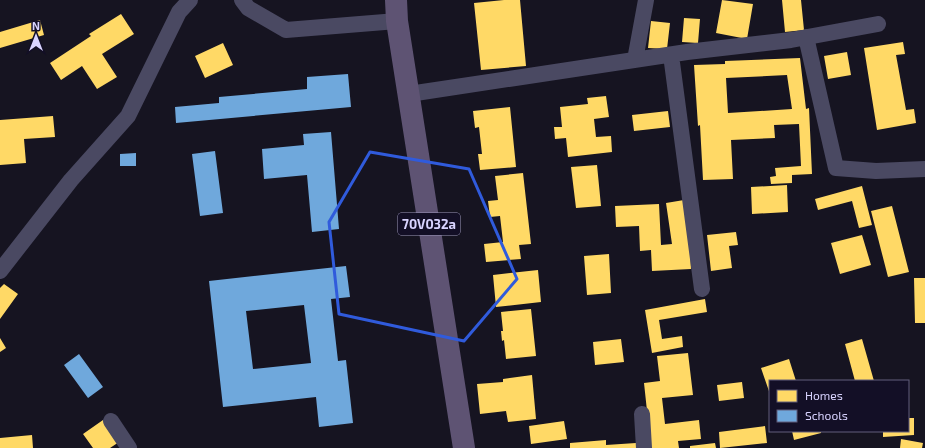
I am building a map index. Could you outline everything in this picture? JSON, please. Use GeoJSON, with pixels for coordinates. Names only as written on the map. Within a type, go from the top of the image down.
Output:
{"type":"FeatureCollection","features":[{"type":"Feature","properties":{"kind":"main road","name":"70V032a"},"geometry":{"type":"LineString","coordinates":[[396,10],[464,448]]}},
{"type":"Feature","properties":{"kind":"street"},"geometry":{"type":"LineString","coordinates":[[0,271],[71,180],[128,116],[179,12],[190,0]]}},
{"type":"Feature","properties":{"kind":"street"},"geometry":{"type":"LineString","coordinates":[[242,0],[248,8],[286,30],[396,10]]}},
{"type":"Feature","properties":{"kind":"street"},"geometry":{"type":"LineString","coordinates":[[635,60],[646,0]]}},
{"type":"Feature","properties":{"kind":"street"},"geometry":{"type":"LineString","coordinates":[[409,94],[635,60],[806,37],[878,24]]}},
{"type":"Feature","properties":{"kind":"street"},"geometry":{"type":"LineString","coordinates":[[806,37],[836,168],[876,171],[925,169]]}},
{"type":"Feature","properties":{"kind":"street"},"geometry":{"type":"LineString","coordinates":[[672,55],[702,289]]}},
{"type":"Feature","properties":{"kind":"street"},"geometry":{"type":"LineString","coordinates":[[642,414],[644,448]]}},
{"type":"Feature","properties":{"kind":"street"},"geometry":{"type":"LineString","coordinates":[[111,421],[129,448]]}},
{"type":"Feature","properties":{"kind":"highlighted area"},"geometry":{"type":"Polygon","coordinates":[[[370,152],[469,169],[517,279],[464,341],[339,314],[329,222],[370,152]]]}},
{"type":"Feature","properties":{"kind":"building: Homes"},"geometry":{"type":"Polygon","coordinates":[[[520,0],[526,66],[481,70],[474,3],[520,0]]]}},
{"type":"Feature","properties":{"kind":"building: Homes"},"geometry":{"type":"Polygon","coordinates":[[[722,0],[753,4],[747,39],[716,33],[722,0]]]}},
{"type":"Feature","properties":{"kind":"building: Homes"},"geometry":{"type":"Polygon","coordinates":[[[782,0],[801,0],[804,30],[785,32],[782,0]]]}},
{"type":"Feature","properties":{"kind":"building: Homes"},"geometry":{"type":"Polygon","coordinates":[[[121,14],[134,34],[102,54],[117,77],[97,89],[82,66],[61,80],[50,63],[91,36],[89,34],[121,14]]]}},
{"type":"Feature","properties":{"kind":"building: Homes"},"geometry":{"type":"Polygon","coordinates":[[[684,18],[700,19],[698,43],[682,42],[684,18]]]}},
{"type":"Feature","properties":{"kind":"building: Homes"},"geometry":{"type":"Polygon","coordinates":[[[40,20],[44,35],[0,48],[0,32],[40,20]]]}},
{"type":"Feature","properties":{"kind":"building: Homes"},"geometry":{"type":"Polygon","coordinates":[[[651,21],[670,23],[667,49],[648,48],[651,21]]]}},
{"type":"Feature","properties":{"kind":"building: Homes"},"geometry":{"type":"Polygon","coordinates":[[[903,42],[905,54],[896,55],[906,110],[914,109],[916,123],[877,130],[864,48],[903,42]]]}},
{"type":"Feature","properties":{"kind":"building: Homes"},"geometry":{"type":"Polygon","coordinates":[[[223,43],[233,65],[205,78],[195,56],[223,43]]]}},
{"type":"Feature","properties":{"kind":"building: Homes"},"geometry":{"type":"Polygon","coordinates":[[[847,52],[851,75],[828,79],[824,56],[847,52]]]}},
{"type":"Feature","properties":{"kind":"building: Homes"},"geometry":{"type":"Polygon","coordinates":[[[800,58],[806,109],[809,108],[812,174],[792,175],[792,183],[771,184],[770,177],[776,176],[775,168],[801,166],[799,124],[774,125],[775,138],[731,140],[733,179],[703,180],[700,125],[698,126],[694,65],[725,64],[725,61],[800,58]],[[787,75],[726,78],[728,113],[792,109],[787,75]]]}},
{"type":"Feature","properties":{"kind":"building: Homes"},"geometry":{"type":"Polygon","coordinates":[[[606,96],[609,117],[594,119],[596,137],[611,136],[612,152],[568,157],[566,138],[555,139],[554,127],[562,127],[560,107],[588,104],[587,98],[606,96]]]}},
{"type":"Feature","properties":{"kind":"building: Homes"},"geometry":{"type":"Polygon","coordinates":[[[510,107],[516,167],[480,170],[478,154],[482,154],[479,127],[475,128],[473,111],[510,107]]]}},
{"type":"Feature","properties":{"kind":"building: Homes"},"geometry":{"type":"Polygon","coordinates":[[[668,111],[670,127],[634,131],[632,115],[668,111]]]}},
{"type":"Feature","properties":{"kind":"building: Homes"},"geometry":{"type":"Polygon","coordinates":[[[53,116],[55,137],[24,139],[26,163],[0,165],[0,120],[53,116]]]}},
{"type":"Feature","properties":{"kind":"building: Homes"},"geometry":{"type":"Polygon","coordinates":[[[597,165],[601,206],[576,208],[571,167],[597,165]]]}},
{"type":"Feature","properties":{"kind":"building: Homes"},"geometry":{"type":"Polygon","coordinates":[[[523,173],[531,244],[519,245],[521,259],[486,262],[484,244],[503,242],[500,216],[490,217],[488,201],[498,200],[495,176],[523,173]]]}},
{"type":"Feature","properties":{"kind":"building: Homes"},"geometry":{"type":"Polygon","coordinates":[[[787,185],[788,212],[752,214],[751,187],[787,185]]]}},
{"type":"Feature","properties":{"kind":"building: Homes"},"geometry":{"type":"Polygon","coordinates":[[[862,186],[872,225],[859,228],[852,201],[818,210],[815,199],[862,186]]]}},
{"type":"Feature","properties":{"kind":"building: Homes"},"geometry":{"type":"Polygon","coordinates":[[[684,200],[690,244],[691,269],[652,271],[651,250],[640,251],[639,226],[616,227],[615,206],[659,204],[661,245],[672,244],[666,203],[684,200]]]}},
{"type":"Feature","properties":{"kind":"building: Homes"},"geometry":{"type":"Polygon","coordinates":[[[892,206],[909,272],[888,277],[871,211],[892,206]]]}},
{"type":"Feature","properties":{"kind":"building: Homes"},"geometry":{"type":"Polygon","coordinates":[[[736,232],[738,245],[729,246],[732,268],[711,271],[707,235],[736,232]]]}},
{"type":"Feature","properties":{"kind":"building: Homes"},"geometry":{"type":"Polygon","coordinates":[[[862,235],[871,265],[840,274],[831,243],[862,235]]]}},
{"type":"Feature","properties":{"kind":"building: Homes"},"geometry":{"type":"Polygon","coordinates":[[[609,254],[611,293],[587,295],[584,256],[609,254]]]}},
{"type":"Feature","properties":{"kind":"building: Homes"},"geometry":{"type":"Polygon","coordinates":[[[538,270],[541,302],[496,307],[493,275],[538,270]]]}},
{"type":"Feature","properties":{"kind":"building: Homes"},"geometry":{"type":"Polygon","coordinates":[[[914,278],[925,278],[925,323],[915,323],[914,278]]]}},
{"type":"Feature","properties":{"kind":"building: Homes"},"geometry":{"type":"Polygon","coordinates":[[[4,284],[18,294],[0,319],[0,288],[4,284]]]}},
{"type":"Feature","properties":{"kind":"building: Homes"},"geometry":{"type":"Polygon","coordinates":[[[705,299],[707,312],[659,320],[662,339],[682,336],[683,347],[652,353],[645,310],[705,299]]]}},
{"type":"Feature","properties":{"kind":"building: Homes"},"geometry":{"type":"Polygon","coordinates":[[[531,309],[536,356],[506,359],[504,340],[502,341],[501,331],[503,331],[501,312],[531,309]]]}},
{"type":"Feature","properties":{"kind":"building: Homes"},"geometry":{"type":"Polygon","coordinates":[[[0,338],[6,348],[0,352],[0,338]]]}},
{"type":"Feature","properties":{"kind":"building: Homes"},"geometry":{"type":"Polygon","coordinates":[[[621,339],[624,362],[595,365],[593,342],[621,339]]]}},
{"type":"Feature","properties":{"kind":"building: Homes"},"geometry":{"type":"Polygon","coordinates":[[[862,339],[874,380],[855,380],[845,344],[862,339]]]}},
{"type":"Feature","properties":{"kind":"building: Homes"},"geometry":{"type":"Polygon","coordinates":[[[688,353],[693,395],[662,398],[665,424],[699,420],[701,439],[678,441],[679,448],[651,448],[644,383],[660,381],[657,356],[688,353]]]}},
{"type":"Feature","properties":{"kind":"building: Homes"},"geometry":{"type":"Polygon","coordinates":[[[789,359],[796,380],[769,380],[769,391],[761,368],[789,359]]]}},
{"type":"Feature","properties":{"kind":"building: Homes"},"geometry":{"type":"Polygon","coordinates":[[[532,375],[536,419],[508,422],[506,411],[480,414],[477,384],[503,382],[503,379],[532,375]]]}},
{"type":"Feature","properties":{"kind":"building: Homes"},"geometry":{"type":"Polygon","coordinates":[[[742,382],[744,398],[719,401],[717,385],[742,382]]]}},
{"type":"Feature","properties":{"kind":"building: Homes"},"geometry":{"type":"Polygon","coordinates":[[[909,418],[914,418],[914,435],[883,437],[883,432],[909,432],[909,418]]]}},
{"type":"Feature","properties":{"kind":"building: Homes"},"geometry":{"type":"Polygon","coordinates":[[[103,420],[119,442],[110,448],[93,448],[83,434],[103,420]]]}},
{"type":"Feature","properties":{"kind":"building: Homes"},"geometry":{"type":"Polygon","coordinates":[[[564,421],[567,439],[531,444],[529,426],[564,421]]]}},
{"type":"Feature","properties":{"kind":"building: Homes"},"geometry":{"type":"Polygon","coordinates":[[[765,426],[767,443],[720,448],[719,432],[765,426]]]}},
{"type":"Feature","properties":{"kind":"building: Homes"},"geometry":{"type":"Polygon","coordinates":[[[792,432],[821,432],[821,433],[794,440],[792,432]]]}},
{"type":"Feature","properties":{"kind":"building: Homes"},"geometry":{"type":"Polygon","coordinates":[[[32,435],[33,448],[0,448],[0,438],[32,435]]]}},
{"type":"Feature","properties":{"kind":"building: Homes"},"geometry":{"type":"Polygon","coordinates":[[[901,439],[923,443],[922,448],[900,448],[901,439]]]}},
{"type":"Feature","properties":{"kind":"building: Homes"},"geometry":{"type":"Polygon","coordinates":[[[606,440],[606,445],[636,443],[636,448],[570,448],[570,443],[606,440]]]}},
{"type":"Feature","properties":{"kind":"building: Homes"},"geometry":{"type":"Polygon","coordinates":[[[715,443],[716,448],[690,448],[690,446],[715,443]]]}},
{"type":"Feature","properties":{"kind":"building: Schools"},"geometry":{"type":"Polygon","coordinates":[[[348,74],[351,107],[176,123],[175,107],[219,103],[219,97],[307,89],[307,77],[348,74]]]}},
{"type":"Feature","properties":{"kind":"building: Schools"},"geometry":{"type":"Polygon","coordinates":[[[331,132],[339,229],[312,232],[307,175],[264,179],[262,149],[304,145],[303,134],[331,132]]]}},
{"type":"Feature","properties":{"kind":"building: Schools"},"geometry":{"type":"Polygon","coordinates":[[[215,151],[223,213],[200,216],[192,154],[215,151]]]}},
{"type":"Feature","properties":{"kind":"building: Schools"},"geometry":{"type":"Polygon","coordinates":[[[136,153],[136,166],[120,166],[120,154],[136,153]]]}},
{"type":"Feature","properties":{"kind":"building: Schools"},"geometry":{"type":"Polygon","coordinates":[[[346,266],[350,297],[331,299],[338,361],[346,360],[353,423],[319,427],[316,397],[223,407],[209,281],[346,266]],[[304,305],[246,311],[253,369],[311,363],[304,305]]]}},
{"type":"Feature","properties":{"kind":"building: Schools"},"geometry":{"type":"Polygon","coordinates":[[[79,354],[103,387],[88,398],[64,365],[79,354]]]}}]}
